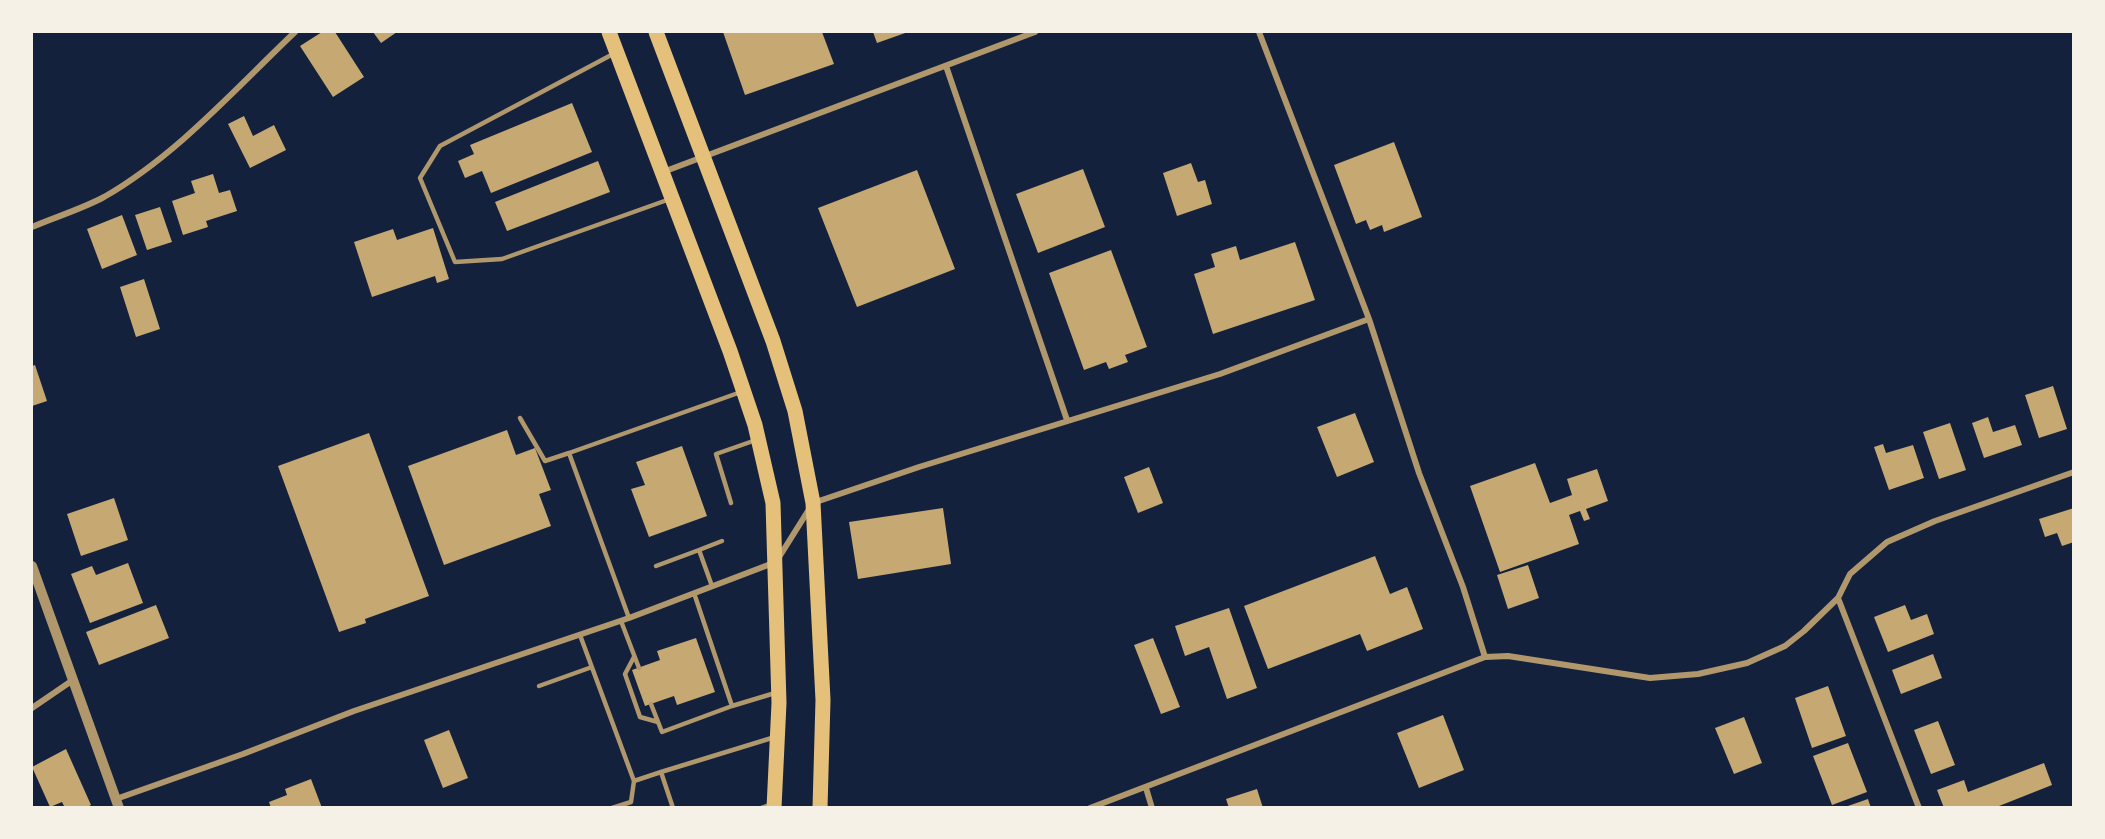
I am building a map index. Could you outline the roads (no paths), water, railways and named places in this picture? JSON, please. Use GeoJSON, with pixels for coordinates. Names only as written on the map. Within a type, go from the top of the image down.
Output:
{"type":"FeatureCollection","features":[{"type":"Feature","properties":{"kind":"main road"},"geometry":{"type":"LineString","coordinates":[[609,32],[673,198],[743,391],[758,439],[773,503],[779,691],[778,736],[770,806]]}},
{"type":"Feature","properties":{"kind":"main road"},"geometry":{"type":"LineString","coordinates":[[656,32],[705,156],[795,411],[813,503],[823,700],[820,807]]}},
{"type":"Feature","properties":{"kind":"street"},"geometry":{"type":"LineString","coordinates":[[32,227],[102,198],[145,170],[184,138],[295,32]]}},
{"type":"Feature","properties":{"kind":"street"},"geometry":{"type":"LineString","coordinates":[[663,172],[1035,32]]}},
{"type":"Feature","properties":{"kind":"street"},"geometry":{"type":"LineString","coordinates":[[1259,32],[1368,319],[1419,473],[1463,587],[1485,657]]}},
{"type":"Feature","properties":{"kind":"street"},"geometry":{"type":"LineString","coordinates":[[946,66],[1067,420]]}},
{"type":"Feature","properties":{"kind":"street"},"geometry":{"type":"LineString","coordinates":[[32,566],[118,803],[364,708],[621,621],[776,562],[813,503],[1067,420],[1220,374],[1368,319]]}},
{"type":"Feature","properties":{"kind":"street"},"geometry":{"type":"LineString","coordinates":[[1090,807],[1146,788],[1485,657],[1508,656],[1650,678],[1698,674],[1747,663],[1785,646],[1804,631],[1838,598],[1850,574],[1887,542],[1935,521],[2073,472]]}},
{"type":"Feature","properties":{"kind":"street"},"geometry":{"type":"LineString","coordinates":[[1838,598],[1919,807]]}},
{"type":"Feature","properties":{"kind":"street"},"geometry":{"type":"LineString","coordinates":[[32,708],[74,680]]}},
{"type":"Feature","properties":{"kind":"street"},"geometry":{"type":"LineString","coordinates":[[1146,788],[1152,807]]}},
{"type":"Feature","properties":{"kind":"lane"},"geometry":{"type":"LineString","coordinates":[[617,51],[440,147],[420,178],[455,262],[502,259],[673,198]]}},
{"type":"Feature","properties":{"kind":"lane"},"geometry":{"type":"LineString","coordinates":[[520,418],[545,461],[743,391]]}},
{"type":"Feature","properties":{"kind":"lane"},"geometry":{"type":"LineString","coordinates":[[731,503],[716,454],[758,439]]}},
{"type":"Feature","properties":{"kind":"lane"},"geometry":{"type":"LineString","coordinates":[[569,453],[629,618]]}},
{"type":"Feature","properties":{"kind":"lane"},"geometry":{"type":"LineString","coordinates":[[656,566],[722,541]]}},
{"type":"Feature","properties":{"kind":"lane"},"geometry":{"type":"LineString","coordinates":[[699,550],[712,586]]}},
{"type":"Feature","properties":{"kind":"lane"},"geometry":{"type":"LineString","coordinates":[[694,593],[732,706]]}},
{"type":"Feature","properties":{"kind":"lane"},"geometry":{"type":"LineString","coordinates":[[621,621],[639,668]]}},
{"type":"Feature","properties":{"kind":"lane"},"geometry":{"type":"LineString","coordinates":[[580,635],[634,782],[631,802],[612,807]]}},
{"type":"Feature","properties":{"kind":"lane"},"geometry":{"type":"LineString","coordinates":[[634,657],[625,674],[640,717],[658,722]]}},
{"type":"Feature","properties":{"kind":"lane"},"geometry":{"type":"LineString","coordinates":[[539,686],[592,668]]}},
{"type":"Feature","properties":{"kind":"lane"},"geometry":{"type":"LineString","coordinates":[[651,704],[662,732],[779,691]]}},
{"type":"Feature","properties":{"kind":"lane"},"geometry":{"type":"LineString","coordinates":[[634,782],[778,736]]}},
{"type":"Feature","properties":{"kind":"lane"},"geometry":{"type":"LineString","coordinates":[[661,772],[673,807]]}}]}
